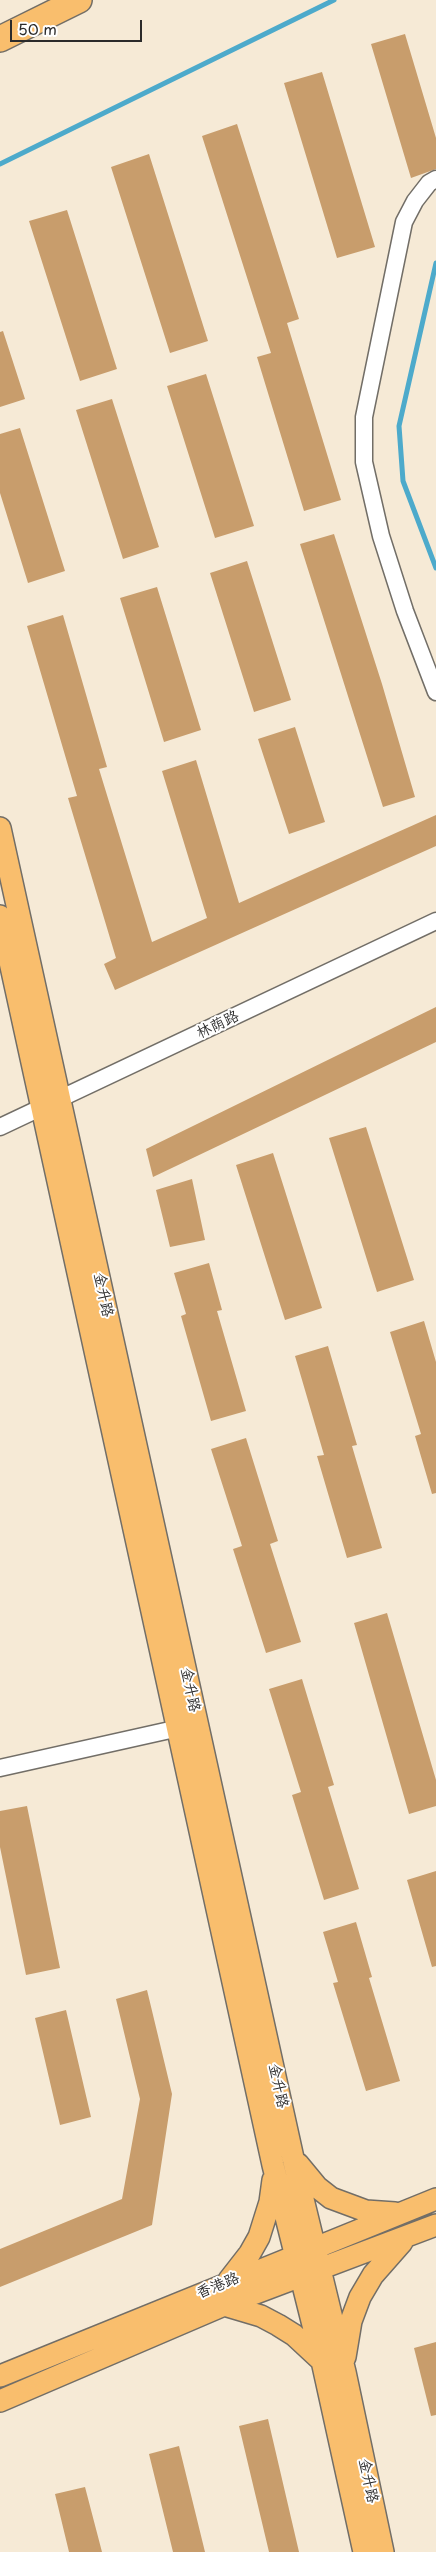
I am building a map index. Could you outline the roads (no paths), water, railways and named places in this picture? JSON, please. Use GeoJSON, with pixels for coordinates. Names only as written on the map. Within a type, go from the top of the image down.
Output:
{"type":"FeatureCollection","features":[{"type":"Feature","properties":{"kind":"highway"},"geometry":{"type":"LineString","coordinates":[[0,39],[80,0]]}},
{"type":"Feature","properties":{"kind":"main road","name":"金升路"},"geometry":{"type":"LineString","coordinates":[[0,828],[52,1104],[188,1726],[293,2158],[305,2251]]}},
{"type":"Feature","properties":{"kind":"main road","name":"金升路"},"geometry":{"type":"LineString","coordinates":[[0,916],[52,1104]]}},
{"type":"Feature","properties":{"kind":"main road","name":"金升路"},"geometry":{"type":"LineString","coordinates":[[188,1726],[273,2165],[305,2251],[345,2372],[383,2552]]}},
{"type":"Feature","properties":{"kind":"main road"},"geometry":{"type":"LineString","coordinates":[[293,2158],[317,2186],[331,2198],[366,2211],[384,2214],[402,2213]]}},
{"type":"Feature","properties":{"kind":"main road"},"geometry":{"type":"LineString","coordinates":[[227,2282],[250,2254],[266,2220],[273,2184],[273,2165]]}},
{"type":"Feature","properties":{"kind":"main road","name":"香港路"},"geometry":{"type":"LineString","coordinates":[[0,2376],[227,2282],[436,2199]]}},
{"type":"Feature","properties":{"kind":"main road","name":"香港路"},"geometry":{"type":"LineString","coordinates":[[0,2401],[224,2305],[436,2225]]}},
{"type":"Feature","properties":{"kind":"main road"},"geometry":{"type":"LineString","coordinates":[[345,2372],[348,2338],[360,2297],[373,2275],[389,2254],[408,2237]]}},
{"type":"Feature","properties":{"kind":"main road","name":"金升路"},"geometry":{"type":"LineString","coordinates":[[311,2273],[322,2361],[364,2552]]}},
{"type":"Feature","properties":{"kind":"main road"},"geometry":{"type":"LineString","coordinates":[[224,2305],[243,2310],[278,2324],[294,2335],[322,2361]]}},
{"type":"Feature","properties":{"kind":"street"},"geometry":{"type":"LineString","coordinates":[[436,180],[430,183],[415,201],[404,222],[364,417],[364,462],[381,536],[405,611],[436,692]]}},
{"type":"Feature","properties":{"kind":"street","name":"林荫路"},"geometry":{"type":"LineString","coordinates":[[0,1127],[436,921]]}},
{"type":"Feature","properties":{"kind":"street"},"geometry":{"type":"LineString","coordinates":[[0,1768],[188,1726]]}},
{"type":"Feature","properties":{"kind":"waterway"},"geometry":{"type":"LineString","coordinates":[[0,164],[334,0]]}},
{"type":"Feature","properties":{"kind":"waterway"},"geometry":{"type":"LineString","coordinates":[[436,263],[399,426],[403,481],[436,568]]}}]}
